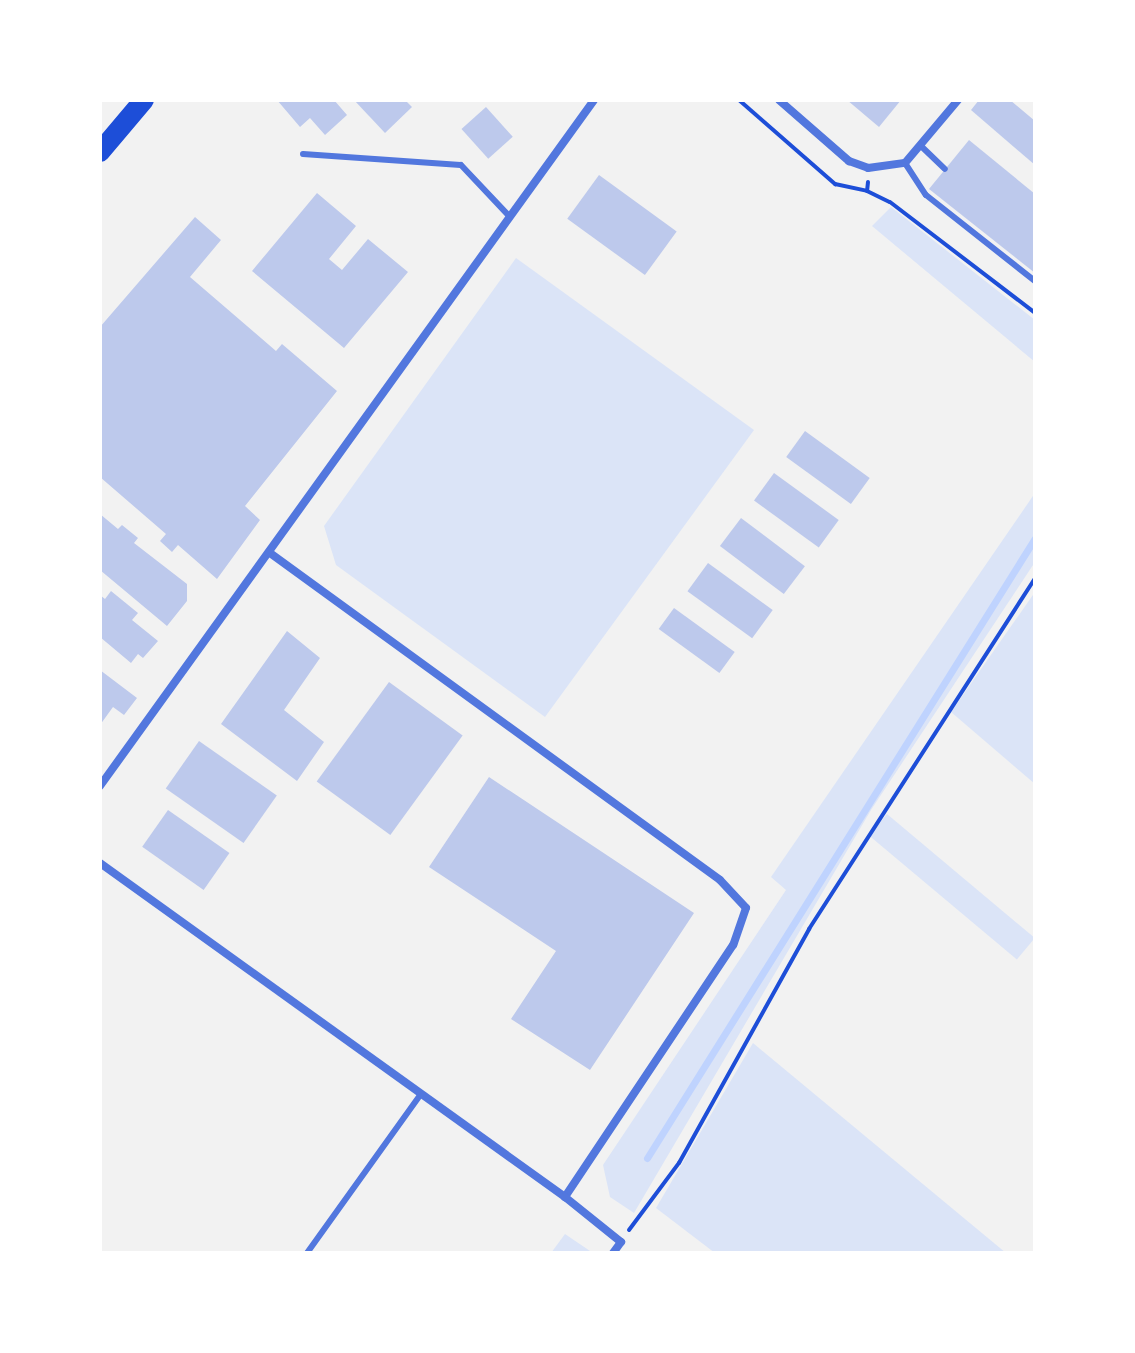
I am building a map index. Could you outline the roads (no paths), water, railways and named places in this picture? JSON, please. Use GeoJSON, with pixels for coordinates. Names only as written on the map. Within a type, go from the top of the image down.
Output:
{"type":"FeatureCollection","features":[{"type":"Feature","properties":{"kind":"main road"},"geometry":{"type":"LineString","coordinates":[[100,152],[144,100]]}},
{"type":"Feature","properties":{"kind":"street"},"geometry":{"type":"LineString","coordinates":[[100,786],[594,100]]}},
{"type":"Feature","properties":{"kind":"street"},"geometry":{"type":"LineString","coordinates":[[779,100],[849,161],[868,168],[905,163],[958,100]]}},
{"type":"Feature","properties":{"kind":"street"},"geometry":{"type":"LineString","coordinates":[[270,553],[734,890],[746,908],[733,945],[565,1197]]}},
{"type":"Feature","properties":{"kind":"street"},"geometry":{"type":"LineString","coordinates":[[100,863],[565,1197],[621,1242],[613,1253]]}},
{"type":"Feature","properties":{"kind":"lane"},"geometry":{"type":"LineString","coordinates":[[921,146],[945,169]]}},
{"type":"Feature","properties":{"kind":"lane"},"geometry":{"type":"LineString","coordinates":[[303,154],[461,165],[510,217]]}},
{"type":"Feature","properties":{"kind":"lane"},"geometry":{"type":"LineString","coordinates":[[905,163],[926,195],[1035,281]]}},
{"type":"Feature","properties":{"kind":"lane"},"geometry":{"type":"LineString","coordinates":[[307,1253],[421,1094]]}},
{"type":"Feature","properties":{"kind":"waterway"},"geometry":{"type":"LineString","coordinates":[[647,1158],[1035,538]]}}]}
